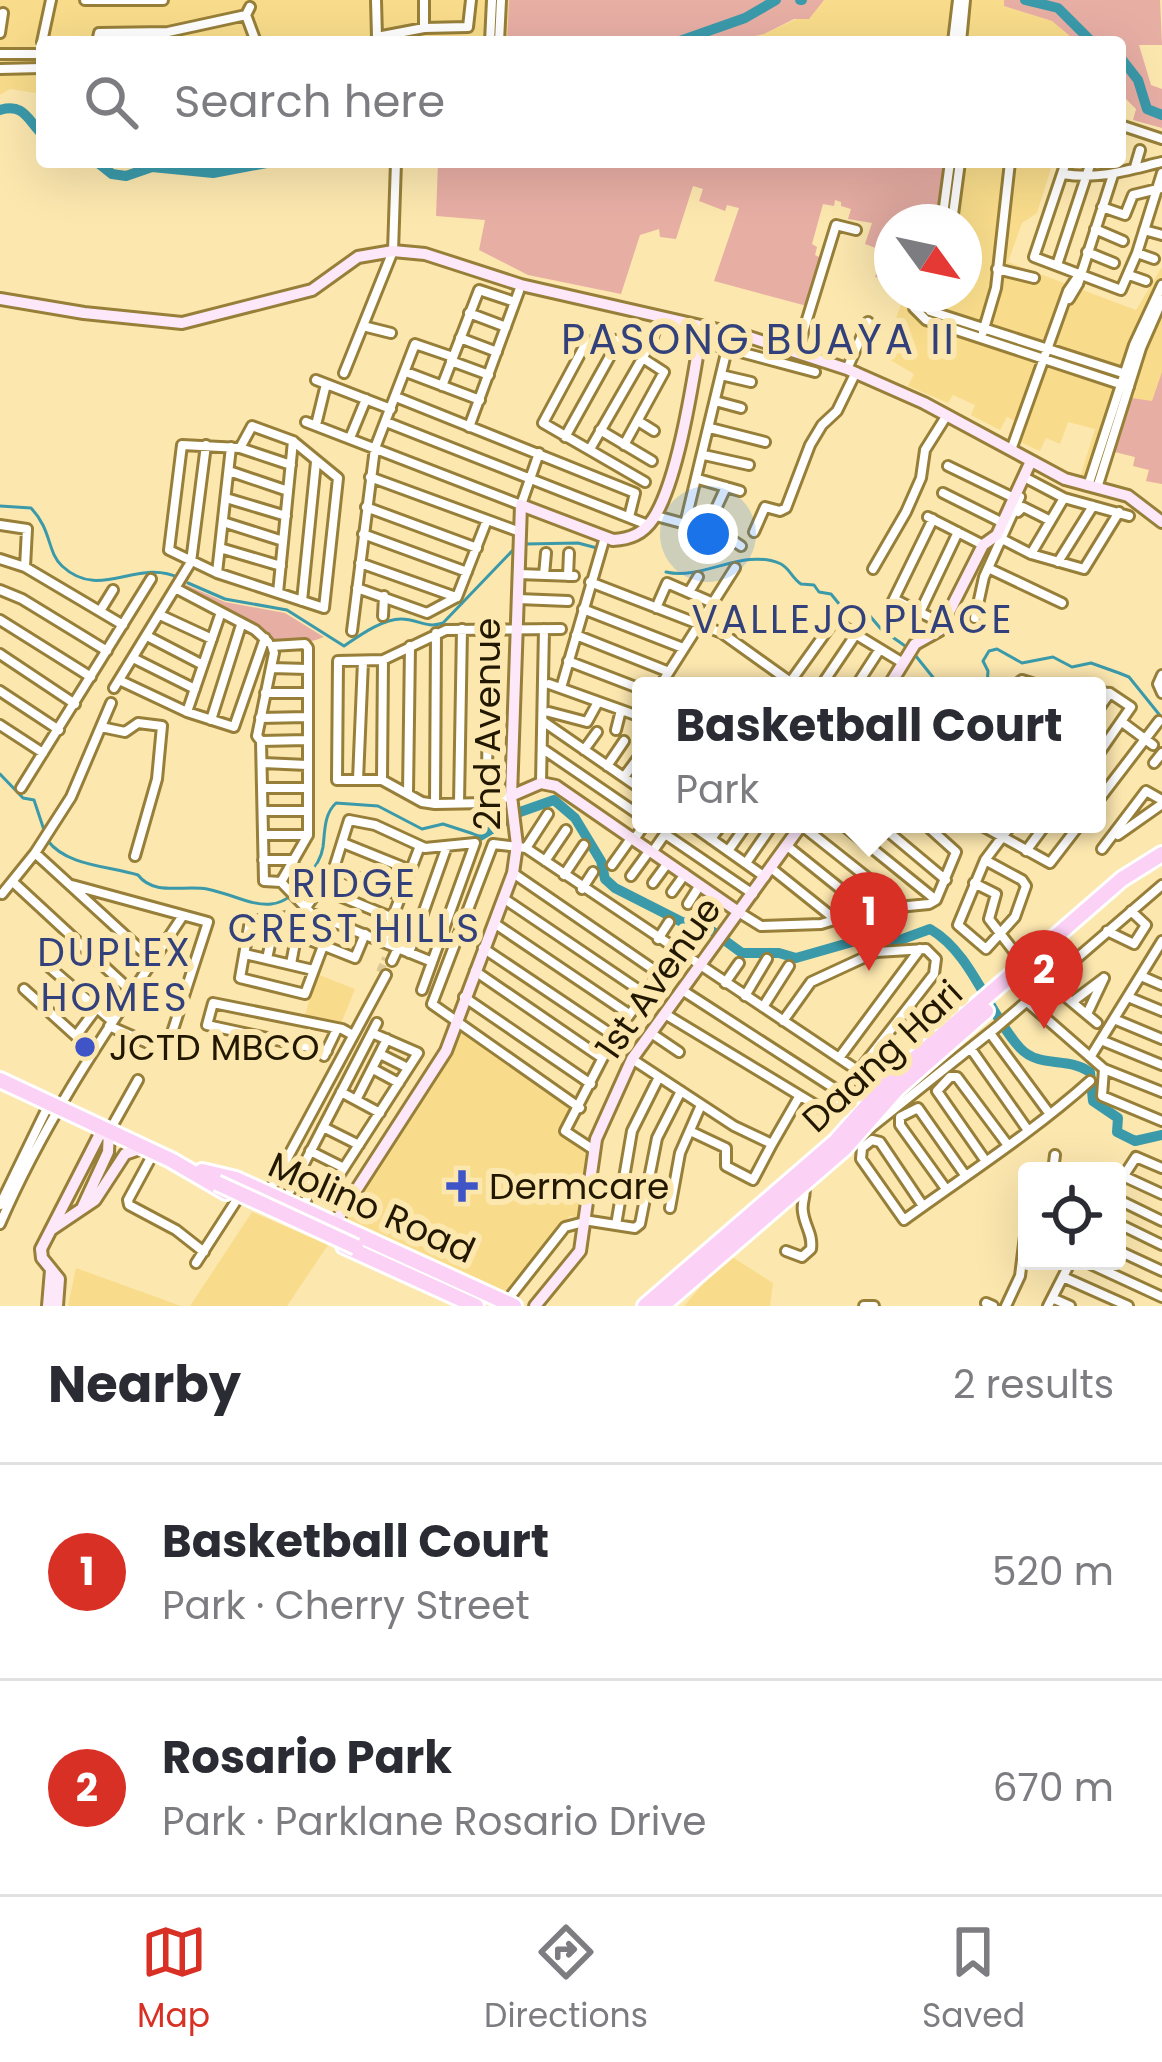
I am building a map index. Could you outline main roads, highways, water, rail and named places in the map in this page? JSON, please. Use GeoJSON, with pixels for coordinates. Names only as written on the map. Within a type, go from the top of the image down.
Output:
{"type":"FeatureCollection","features":[{"type":"Feature","properties":{"kind":"main road","name":"Daang Hari"},"geometry":{"type":"LineString","coordinates":[[784,1194],[803,1184],[890,1081],[1028,969],[1136,867],[1160,856]]}},
{"type":"Feature","properties":{"kind":"main road","name":"Molino Road"},"geometry":{"type":"LineString","coordinates":[[0,1080],[238,1198],[476,1306]]}},
{"type":"Feature","properties":{"kind":"main road","name":"Daang Hari"},"geometry":{"type":"LineString","coordinates":[[646,1306],[743,1230],[848,1136]]}},
{"type":"Feature","properties":{"kind":"main road","name":"Molino Road"},"geometry":{"type":"LineString","coordinates":[[177,1164],[232,1177],[503,1305]]}},
{"type":"Feature","properties":{"kind":"main road","name":"Molino Road"},"geometry":{"type":"LineString","coordinates":[[177,1164],[503,1305]]}},
{"type":"Feature","properties":{"kind":"main road","name":"Molino Road"},"geometry":{"type":"LineString","coordinates":[[202,1171],[218,1181]]}},
{"type":"Feature","properties":{"kind":"main road","name":"Daang Hari"},"geometry":{"type":"LineString","coordinates":[[662,1306],[674,1288]]}},
{"type":"Feature","properties":{"kind":"waterway"},"geometry":{"type":"LineString","coordinates":[[694,36],[745,18],[776,0]]}},
{"type":"Feature","properties":{"kind":"waterway"},"geometry":{"type":"LineString","coordinates":[[1025,0],[1058,8],[1086,36]]}},
{"type":"Feature","properties":{"kind":"waterway"},"geometry":{"type":"LineString","coordinates":[[1126,65],[1138,80],[1147,109],[1162,115]]}},
{"type":"Feature","properties":{"kind":"waterway"},"geometry":{"type":"LineString","coordinates":[[0,110],[20,111],[36,127]]}},
{"type":"Feature","properties":{"kind":"waterway"},"geometry":{"type":"LineString","coordinates":[[104,168],[126,176],[149,168]]}},
{"type":"Feature","properties":{"kind":"waterway"},"geometry":{"type":"LineString","coordinates":[[162,168],[213,173],[240,168]]}},
{"type":"Feature","properties":{"kind":"waterway"},"geometry":{"type":"LineString","coordinates":[[0,506],[31,508],[57,560],[76,576],[105,580],[148,572],[180,578]]}},
{"type":"Feature","properties":{"kind":"waterway"},"geometry":{"type":"LineString","coordinates":[[525,544],[578,543],[597,548]]}},
{"type":"Feature","properties":{"kind":"waterway"},"geometry":{"type":"LineString","coordinates":[[188,583],[225,599],[287,610],[344,646],[394,620],[443,623],[514,549]]}},
{"type":"Feature","properties":{"kind":"waterway"},"geometry":{"type":"LineString","coordinates":[[666,572],[694,572],[752,559],[781,564],[801,584],[831,594],[844,610],[864,609],[881,629],[908,648]]}},
{"type":"Feature","properties":{"kind":"waterway"},"geometry":{"type":"LineString","coordinates":[[988,677],[983,661],[989,651],[997,649],[1022,663],[1053,657],[1072,667],[1091,663],[1129,677],[1162,718]]}},
{"type":"Feature","properties":{"kind":"waterway"},"geometry":{"type":"LineString","coordinates":[[915,655],[933,677]]}},
{"type":"Feature","properties":{"kind":"waterway"},"geometry":{"type":"LineString","coordinates":[[0,774],[23,798],[34,800],[44,830]]}},
{"type":"Feature","properties":{"kind":"waterway"},"geometry":{"type":"LineString","coordinates":[[480,836],[520,812],[554,800],[575,818],[601,861],[605,879],[615,888],[682,922],[705,926],[742,953],[796,958],[866,938],[900,940],[930,929],[957,953],[1020,1048],[1036,1058],[1090,1072],[1093,1101],[1118,1118],[1117,1132],[1135,1141],[1162,1135]]}},
{"type":"Feature","properties":{"kind":"waterway"},"geometry":{"type":"LineString","coordinates":[[48,841],[66,856],[138,875],[152,885],[207,889],[272,904],[294,893],[317,864],[327,818],[336,803],[378,806],[422,829],[443,824],[480,836]]}},
{"type":"Feature","properties":{"kind":"tunnel"},"geometry":{"type":"LineString","coordinates":[[380,972],[386,958]]}},
{"type":"Feature","properties":{"kind":"place","name":"Basketball Court"},"geometry":{"type":"Point","coordinates":[869,971]}},
{"type":"Feature","properties":{"kind":"place","name":"Rosario Park"},"geometry":{"type":"Point","coordinates":[1044,1029]}},
{"type":"Feature","properties":{"kind":"place","name":"JCTD MBCO"},"geometry":{"type":"Point","coordinates":[85,1047]}},
{"type":"Feature","properties":{"kind":"place","name":"Dermcare"},"geometry":{"type":"Point","coordinates":[462,1186]}},
{"type":"Feature","properties":{"kind":"district","name":"PASONG BUAYA II"},"geometry":{"type":"Point","coordinates":[759,339]}},
{"type":"Feature","properties":{"kind":"district","name":"VALLEJO PLACE"},"geometry":{"type":"Point","coordinates":[853,619]}},
{"type":"Feature","properties":{"kind":"district","name":"RIDGE CREST HILLS"},"geometry":{"type":"Point","coordinates":[355,906]}},
{"type":"Feature","properties":{"kind":"district","name":"DUPLEX HOMES"},"geometry":{"type":"Point","coordinates":[115,974]}}]}
